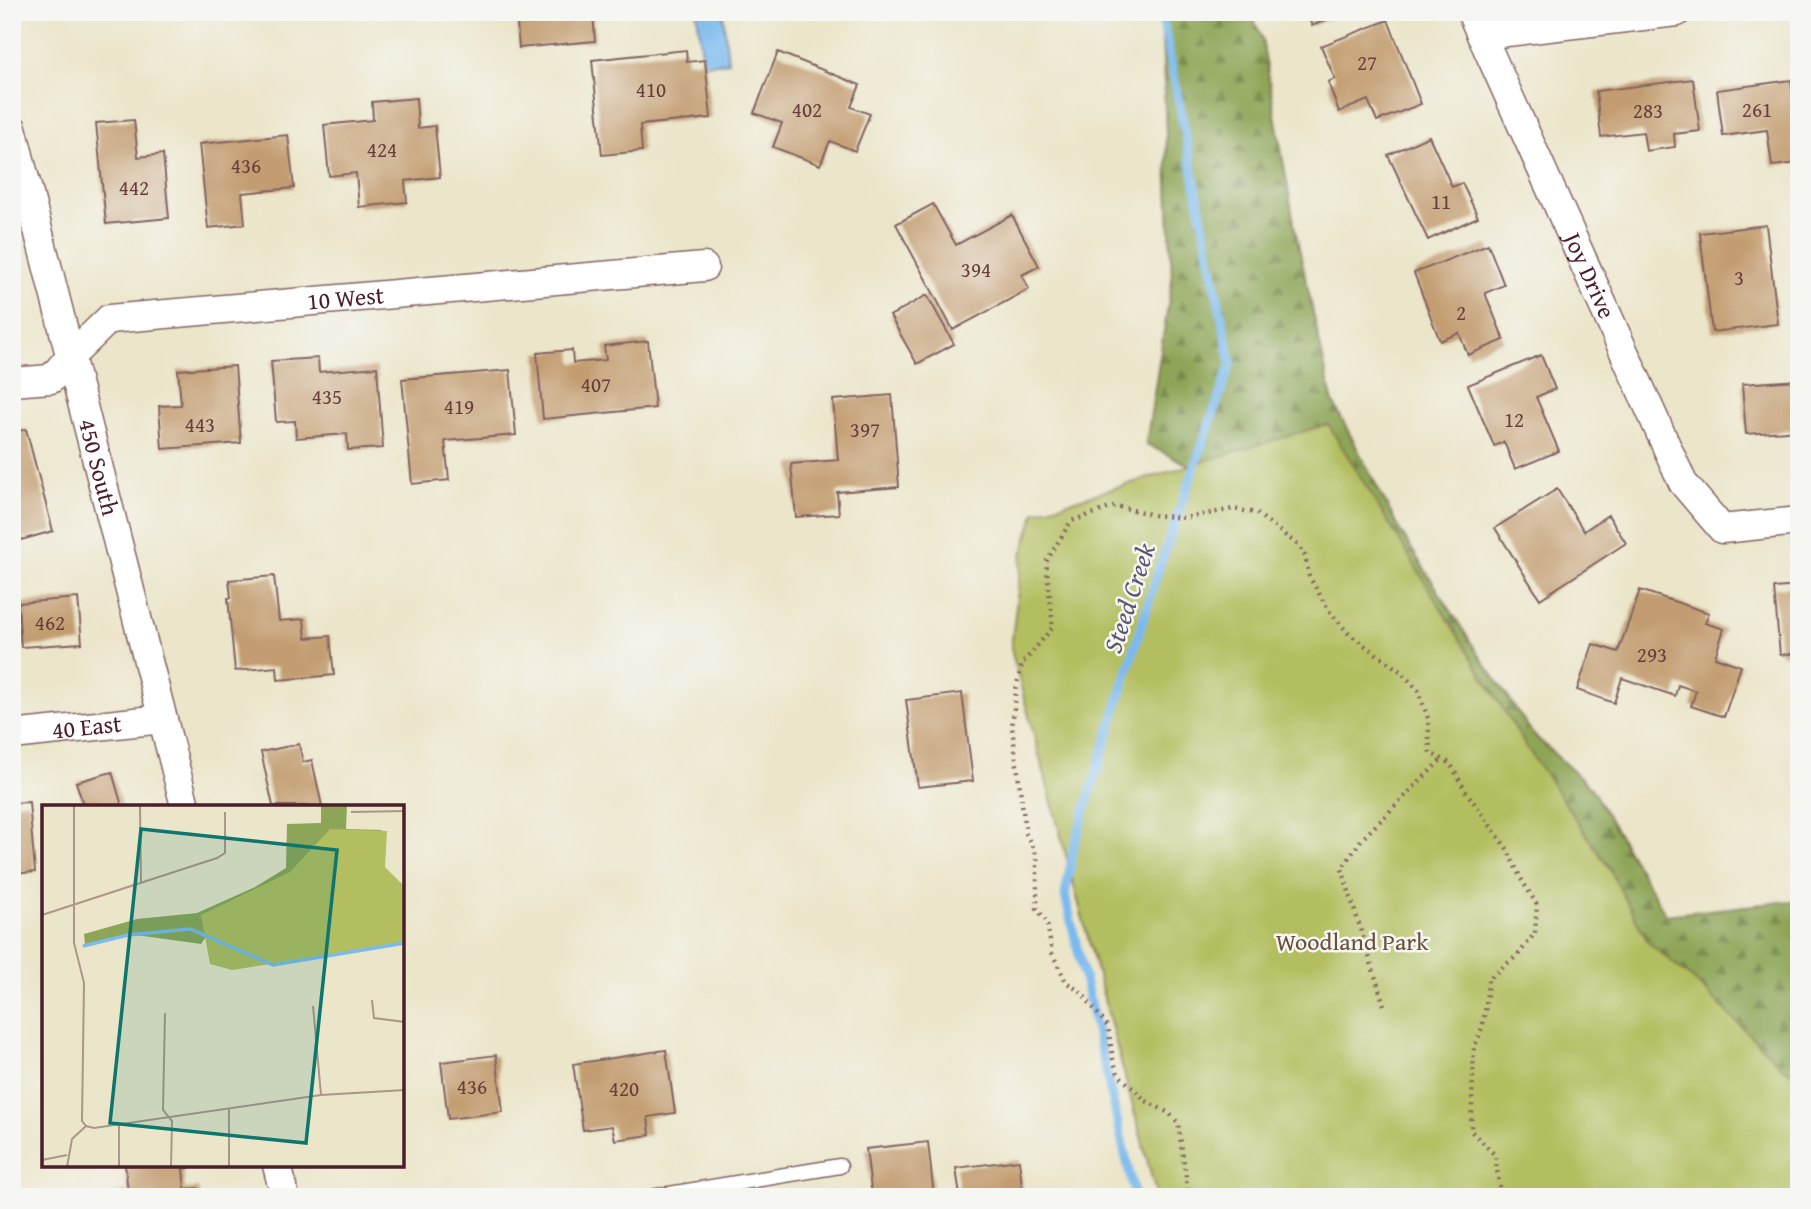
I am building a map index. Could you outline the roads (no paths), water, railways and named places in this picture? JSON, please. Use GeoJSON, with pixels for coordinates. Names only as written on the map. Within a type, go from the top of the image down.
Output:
{"type":"FeatureCollection","features":[{"type":"Feature","properties":{"kind":"street"},"geometry":{"type":"LineString","coordinates":[[1476,24],[1677,12]]}},
{"type":"Feature","properties":{"kind":"street","name":"Joy Drive"},"geometry":{"type":"LineString","coordinates":[[1476,24],[1682,483],[1722,529],[1799,522]]}},
{"type":"Feature","properties":{"kind":"street","name":"450 South"},"geometry":{"type":"LineString","coordinates":[[12,128],[185,805]]}},
{"type":"Feature","properties":{"kind":"street","name":"10 West"},"geometry":{"type":"LineString","coordinates":[[12,382],[51,379],[109,319],[704,267]]}},
{"type":"Feature","properties":{"kind":"street","name":"40 East"},"geometry":{"type":"LineString","coordinates":[[12,735],[163,719]]}},
{"type":"Feature","properties":{"kind":"street"},"geometry":{"type":"LineString","coordinates":[[278,1167],[285,1197]]}},
{"type":"Feature","properties":{"kind":"lane"},"geometry":{"type":"LineString","coordinates":[[651,1197],[840,1166]]}},
{"type":"Feature","properties":{"kind":"water"},"geometry":{"type":"Polygon","coordinates":[[[697,12],[723,12],[728,62],[703,64],[697,12]]]}},
{"type":"Feature","properties":{"kind":"waterway","name":"Steed Creek"},"geometry":{"type":"LineString","coordinates":[[1135,1197],[1065,895],[1074,846],[1159,568],[1231,363],[1161,12]]}},
{"type":"Feature","properties":{"kind":"park label","name":"Woodland Park"},"geometry":{"type":"Point","coordinates":[1352,942]}}]}
